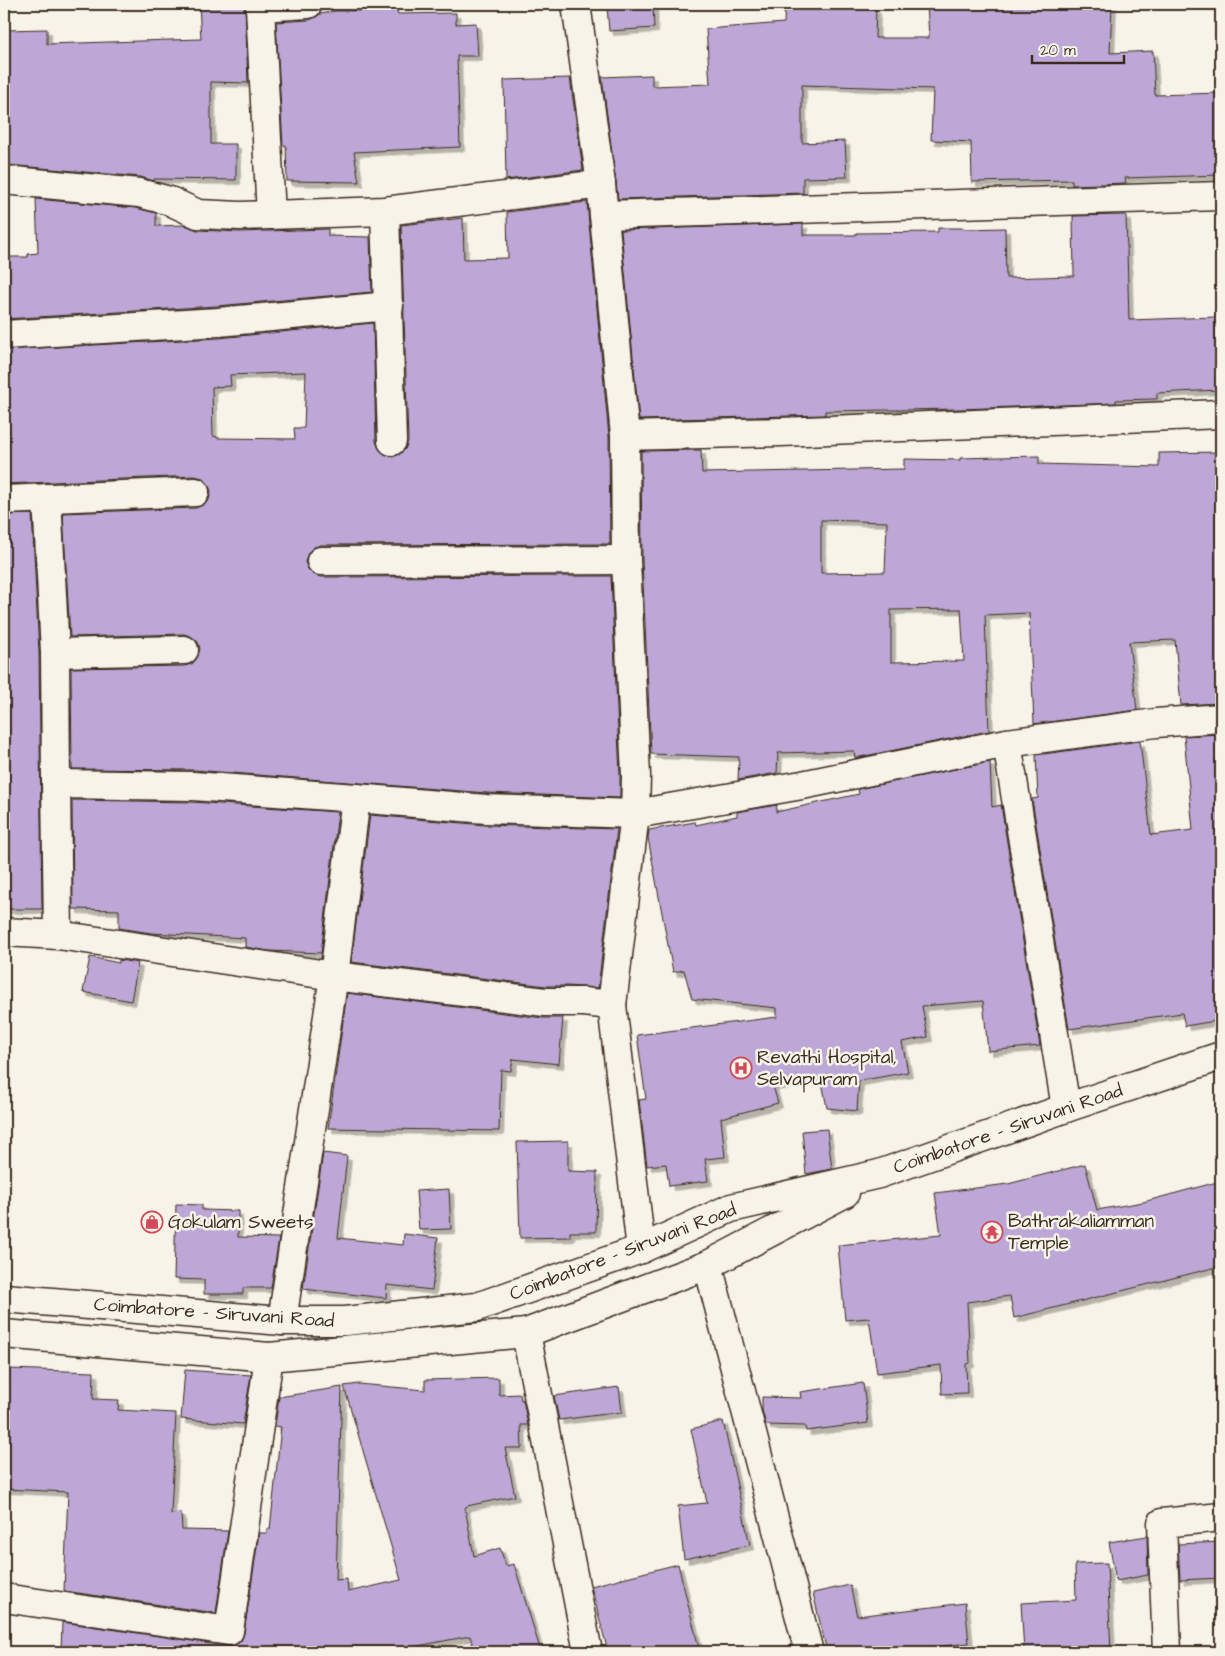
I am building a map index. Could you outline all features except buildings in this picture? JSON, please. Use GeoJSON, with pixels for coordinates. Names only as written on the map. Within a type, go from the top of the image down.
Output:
{"type":"FeatureCollection","features":[{"type":"Feature","properties":{"kind":"street"},"geometry":{"type":"LineString","coordinates":[[271,215],[260,6],[308,4]]}},
{"type":"Feature","properties":{"kind":"street"},"geometry":{"type":"LineString","coordinates":[[576,4],[601,184],[626,436],[626,560],[636,776],[634,814],[612,1004],[640,1248]]}},
{"type":"Feature","properties":{"kind":"street"},"geometry":{"type":"LineString","coordinates":[[4,180],[139,193],[170,201],[198,214],[240,216],[385,211],[601,184]]}},
{"type":"Feature","properties":{"kind":"street"},"geometry":{"type":"LineString","coordinates":[[604,215],[1221,196]]}},
{"type":"Feature","properties":{"kind":"street"},"geometry":{"type":"LineString","coordinates":[[385,211],[392,441]]}},
{"type":"Feature","properties":{"kind":"street"},"geometry":{"type":"LineString","coordinates":[[4,335],[218,322],[389,306]]}},
{"type":"Feature","properties":{"kind":"street"},"geometry":{"type":"LineString","coordinates":[[626,436],[781,432],[1221,414]]}},
{"type":"Feature","properties":{"kind":"street"},"geometry":{"type":"LineString","coordinates":[[4,500],[195,492]]}},
{"type":"Feature","properties":{"kind":"street"},"geometry":{"type":"LineString","coordinates":[[47,498],[55,653],[58,935]]}},
{"type":"Feature","properties":{"kind":"street"},"geometry":{"type":"LineString","coordinates":[[321,561],[626,560]]}},
{"type":"Feature","properties":{"kind":"street"},"geometry":{"type":"LineString","coordinates":[[55,653],[184,650]]}},
{"type":"Feature","properties":{"kind":"street"},"geometry":{"type":"LineString","coordinates":[[56,784],[194,786],[486,809],[634,814],[802,785],[1007,743],[1156,723],[1221,718]]}},
{"type":"Feature","properties":{"kind":"street"},"geometry":{"type":"LineString","coordinates":[[1007,743],[1066,1108]]}},
{"type":"Feature","properties":{"kind":"street"},"geometry":{"type":"LineString","coordinates":[[282,1321],[334,976],[356,798]]}},
{"type":"Feature","properties":{"kind":"street"},"geometry":{"type":"LineString","coordinates":[[4,932],[58,935],[334,976],[545,1002],[612,1004]]}},
{"type":"Feature","properties":{"kind":"street","name":"Coimbatore - Siruvani Road"},"geometry":{"type":"LineString","coordinates":[[4,1298],[282,1321],[345,1321],[477,1306],[640,1248],[732,1208],[879,1174],[1221,1056]]}},
{"type":"Feature","properties":{"kind":"street"},"geometry":{"type":"LineString","coordinates":[[4,1334],[269,1357],[526,1334],[708,1265],[879,1174]]}},
{"type":"Feature","properties":{"kind":"street"},"geometry":{"type":"LineString","coordinates":[[708,1265],[809,1652]]}},
{"type":"Feature","properties":{"kind":"street"},"geometry":{"type":"LineString","coordinates":[[526,1334],[588,1652]]}},
{"type":"Feature","properties":{"kind":"street"},"geometry":{"type":"LineString","coordinates":[[4,1598],[228,1642],[269,1357]]}},
{"type":"Feature","properties":{"kind":"street"},"geometry":{"type":"LineString","coordinates":[[1167,1652],[1162,1523],[1221,1517]]}},
{"type":"Feature","properties":{"kind":"place","name":"Revathi Hospital, Selvapuram"},"geometry":{"type":"Point","coordinates":[741,1068]}},
{"type":"Feature","properties":{"kind":"place","name":"Gokulam Sweets"},"geometry":{"type":"Point","coordinates":[152,1222]}},
{"type":"Feature","properties":{"kind":"place","name":"Bathrakaliamman Temple"},"geometry":{"type":"Point","coordinates":[992,1232]}}]}
